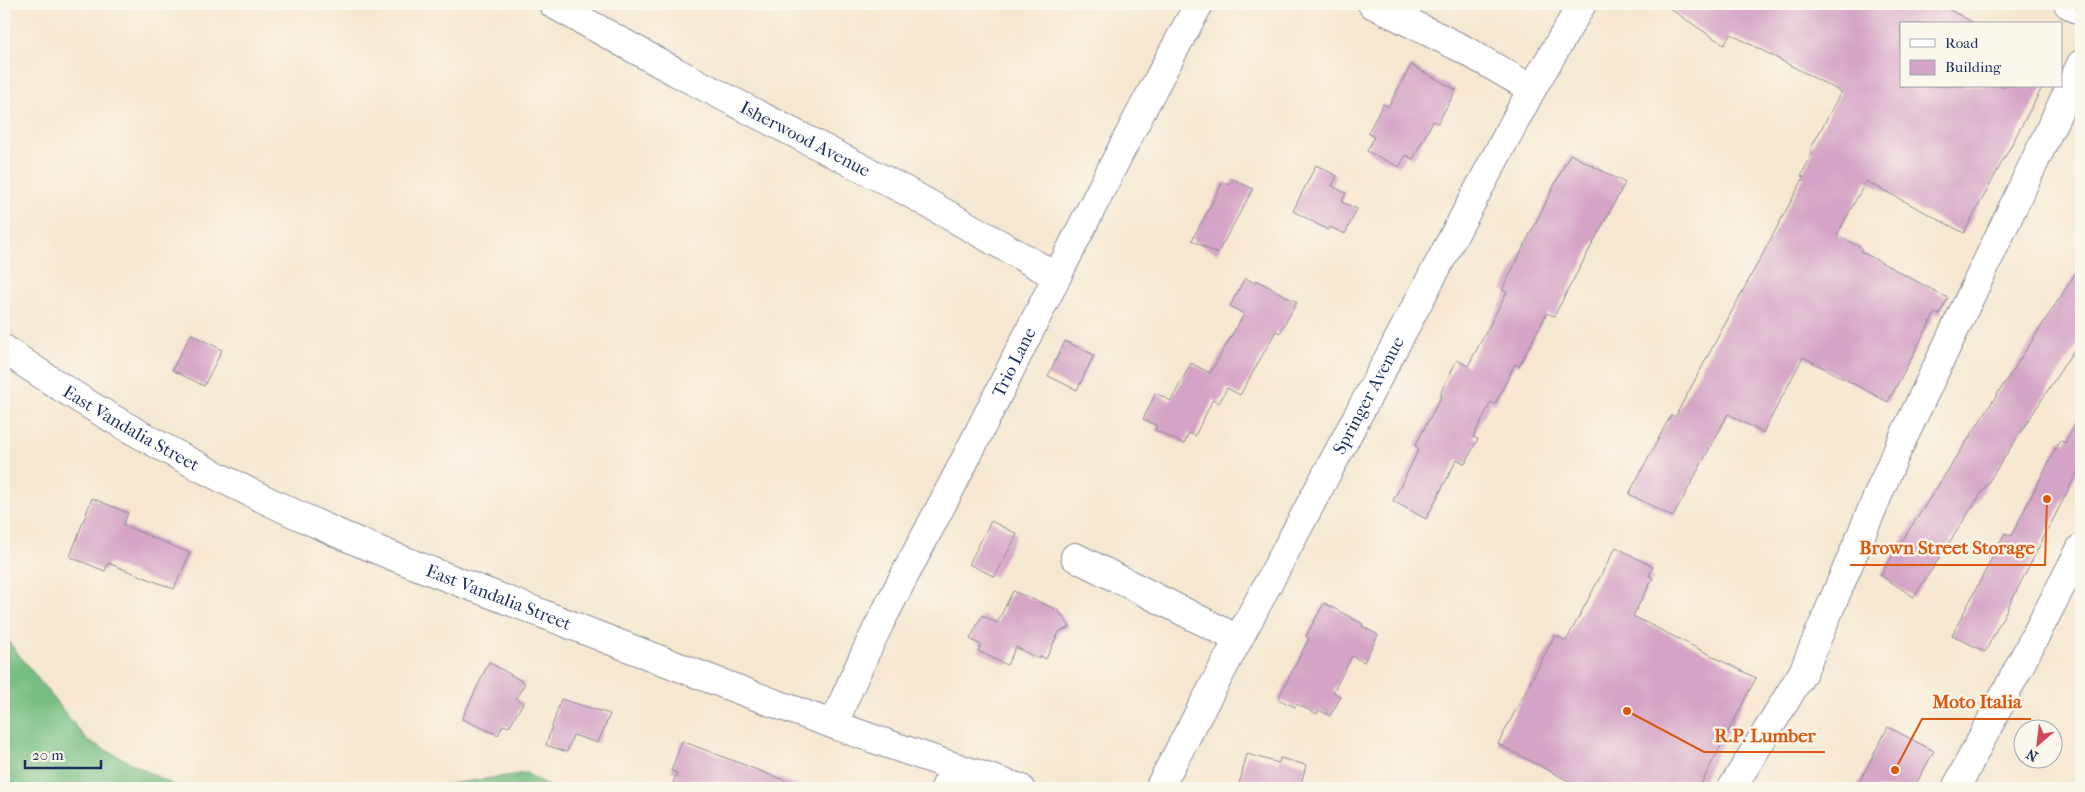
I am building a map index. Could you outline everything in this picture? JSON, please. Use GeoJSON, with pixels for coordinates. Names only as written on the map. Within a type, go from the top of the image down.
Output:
{"type":"FeatureCollection","features":[{"type":"Feature","properties":{"kind":"street","name":"Isherwood Avenue"},"geometry":{"type":"LineString","coordinates":[[553,4],[676,72],[906,191],[1056,276]]}},
{"type":"Feature","properties":{"kind":"street","name":"Trio Lane"},"geometry":{"type":"LineString","coordinates":[[834,724],[877,631],[966,458],[1056,276],[1199,4]]}},
{"type":"Feature","properties":{"kind":"street"},"geometry":{"type":"LineString","coordinates":[[1372,4],[1463,49],[1532,89]]}},
{"type":"Feature","properties":{"kind":"street","name":"Springer Avenue"},"geometry":{"type":"LineString","coordinates":[[1159,788],[1532,89],[1582,4]]}},
{"type":"Feature","properties":{"kind":"street"},"geometry":{"type":"LineString","coordinates":[[2068,4],[2081,11]]}},
{"type":"Feature","properties":{"kind":"street"},"geometry":{"type":"LineString","coordinates":[[1732,788],[1803,672],[1895,455],[2081,64]]}},
{"type":"Feature","properties":{"kind":"street","name":"East Vandalia Street"},"geometry":{"type":"LineString","coordinates":[[4,350],[122,425],[212,474],[336,533],[591,633],[834,724],[950,778],[1020,788]]}},
{"type":"Feature","properties":{"kind":"street"},"geometry":{"type":"LineString","coordinates":[[1956,788],[2081,548]]}},
{"type":"Feature","properties":{"kind":"street"},"geometry":{"type":"LineString","coordinates":[[1076,557],[1238,640]]}},
{"type":"Feature","properties":{"kind":"green space"},"geometry":{"type":"Polygon","coordinates":[[[4,636],[87,740],[179,788],[4,788],[4,636]]]}},
{"type":"Feature","properties":{"kind":"green space"},"geometry":{"type":"Polygon","coordinates":[[[526,773],[552,788],[443,788],[443,785],[526,773]]]}},
{"type":"Feature","properties":{"kind":"building"},"geometry":{"type":"Polygon","coordinates":[[[1663,4],[1939,4],[1972,22],[1900,22],[1900,88],[2042,88],[1964,233],[1866,181],[1837,235],[1862,248],[1860,251],[1948,298],[1939,315],[1935,313],[1888,402],[1803,357],[1763,433],[1728,414],[1673,517],[1629,494],[1671,415],[1675,417],[1804,177],[1801,176],[1813,152],[1810,150],[1841,92],[1731,34],[1724,45],[1663,4]]]}},
{"type":"Feature","properties":{"kind":"building"},"geometry":{"type":"Polygon","coordinates":[[[1411,65],[1456,90],[1438,123],[1433,121],[1413,159],[1406,155],[1399,167],[1367,151],[1374,137],[1368,133],[1383,104],[1388,107],[1411,65]]]}},
{"type":"Feature","properties":{"kind":"building"},"geometry":{"type":"Polygon","coordinates":[[[1570,154],[1625,183],[1554,316],[1547,313],[1519,366],[1515,364],[1495,404],[1491,402],[1473,437],[1478,439],[1465,464],[1457,459],[1426,519],[1393,501],[1419,449],[1415,446],[1442,395],[1440,394],[1457,360],[1468,366],[1507,292],[1502,290],[1570,154]]]}},
{"type":"Feature","properties":{"kind":"building"},"geometry":{"type":"Polygon","coordinates":[[[1316,165],[1337,176],[1332,186],[1346,193],[1342,202],[1357,209],[1345,234],[1330,227],[1328,230],[1293,211],[1316,165]]]}},
{"type":"Feature","properties":{"kind":"building"},"geometry":{"type":"Polygon","coordinates":[[[1233,179],[1253,189],[1217,254],[1192,240],[1223,182],[1230,185],[1233,179]]]}},
{"type":"Feature","properties":{"kind":"building"},"geometry":{"type":"Polygon","coordinates":[[[2081,265],[2081,339],[1914,597],[1880,575],[2081,265]]]}},
{"type":"Feature","properties":{"kind":"building"},"geometry":{"type":"Polygon","coordinates":[[[1245,278],[1255,283],[1256,280],[1297,302],[1280,333],[1276,331],[1240,395],[1227,388],[1219,403],[1213,399],[1195,436],[1189,433],[1184,444],[1155,430],[1157,426],[1143,419],[1156,393],[1171,401],[1191,363],[1210,373],[1244,314],[1230,306],[1245,278]]]}},
{"type":"Feature","properties":{"kind":"building"},"geometry":{"type":"Polygon","coordinates":[[[191,334],[222,350],[204,386],[172,370],[191,334]]]}},
{"type":"Feature","properties":{"kind":"building"},"geometry":{"type":"Polygon","coordinates":[[[1065,341],[1094,355],[1077,390],[1048,376],[1065,341]]]}},
{"type":"Feature","properties":{"kind":"building"},"geometry":{"type":"Polygon","coordinates":[[[2081,412],[2081,465],[1985,652],[1952,635],[2005,533],[2011,536],[2060,440],[2065,443],[2081,412]]]}},
{"type":"Feature","properties":{"kind":"building"},"geometry":{"type":"Polygon","coordinates":[[[92,498],[128,513],[123,525],[190,553],[174,589],[108,563],[105,571],[70,557],[92,498]]]}},
{"type":"Feature","properties":{"kind":"building"},"geometry":{"type":"Polygon","coordinates":[[[991,521],[1017,534],[995,577],[969,564],[991,521]]]}},
{"type":"Feature","properties":{"kind":"building"},"geometry":{"type":"Polygon","coordinates":[[[1616,547],[1653,567],[1649,576],[1653,578],[1633,616],[1756,678],[1699,788],[1582,788],[1498,744],[1555,635],[1566,641],[1616,547]]]}},
{"type":"Feature","properties":{"kind":"building"},"geometry":{"type":"Polygon","coordinates":[[[1013,591],[1058,610],[1070,627],[1059,632],[1046,659],[1041,656],[1039,659],[1016,647],[1007,665],[978,651],[981,645],[970,639],[982,615],[997,623],[1013,591]]]}},
{"type":"Feature","properties":{"kind":"building"},"geometry":{"type":"Polygon","coordinates":[[[1324,603],[1363,624],[1362,626],[1378,635],[1364,662],[1352,656],[1333,692],[1341,697],[1330,716],[1319,710],[1317,714],[1297,704],[1295,707],[1278,699],[1309,638],[1306,636],[1324,603]]]}},
{"type":"Feature","properties":{"kind":"building"},"geometry":{"type":"Polygon","coordinates":[[[489,662],[525,683],[516,698],[523,703],[509,727],[503,725],[498,735],[462,719],[489,662]]]}},
{"type":"Feature","properties":{"kind":"building"},"geometry":{"type":"Polygon","coordinates":[[[561,699],[610,714],[598,743],[573,735],[567,752],[546,745],[561,699]]]}},
{"type":"Feature","properties":{"kind":"building"},"geometry":{"type":"Polygon","coordinates":[[[1888,727],[1934,751],[1914,788],[1856,788],[1888,727]]]}},
{"type":"Feature","properties":{"kind":"building"},"geometry":{"type":"Polygon","coordinates":[[[682,741],[799,786],[798,788],[671,788],[677,773],[671,771],[682,741]]]}},
{"type":"Feature","properties":{"kind":"building"},"geometry":{"type":"Polygon","coordinates":[[[1247,754],[1279,763],[1280,758],[1306,765],[1300,788],[1238,788],[1247,754]]]}},
{"type":"Feature","properties":{"kind":"place","name":"Brown Street Storage"},"geometry":{"type":"Point","coordinates":[2047,499]}},
{"type":"Feature","properties":{"kind":"place","name":"R.P. Lumber"},"geometry":{"type":"Point","coordinates":[1627,711]}},
{"type":"Feature","properties":{"kind":"place","name":"Moto Italia"},"geometry":{"type":"Point","coordinates":[1895,770]}}]}
